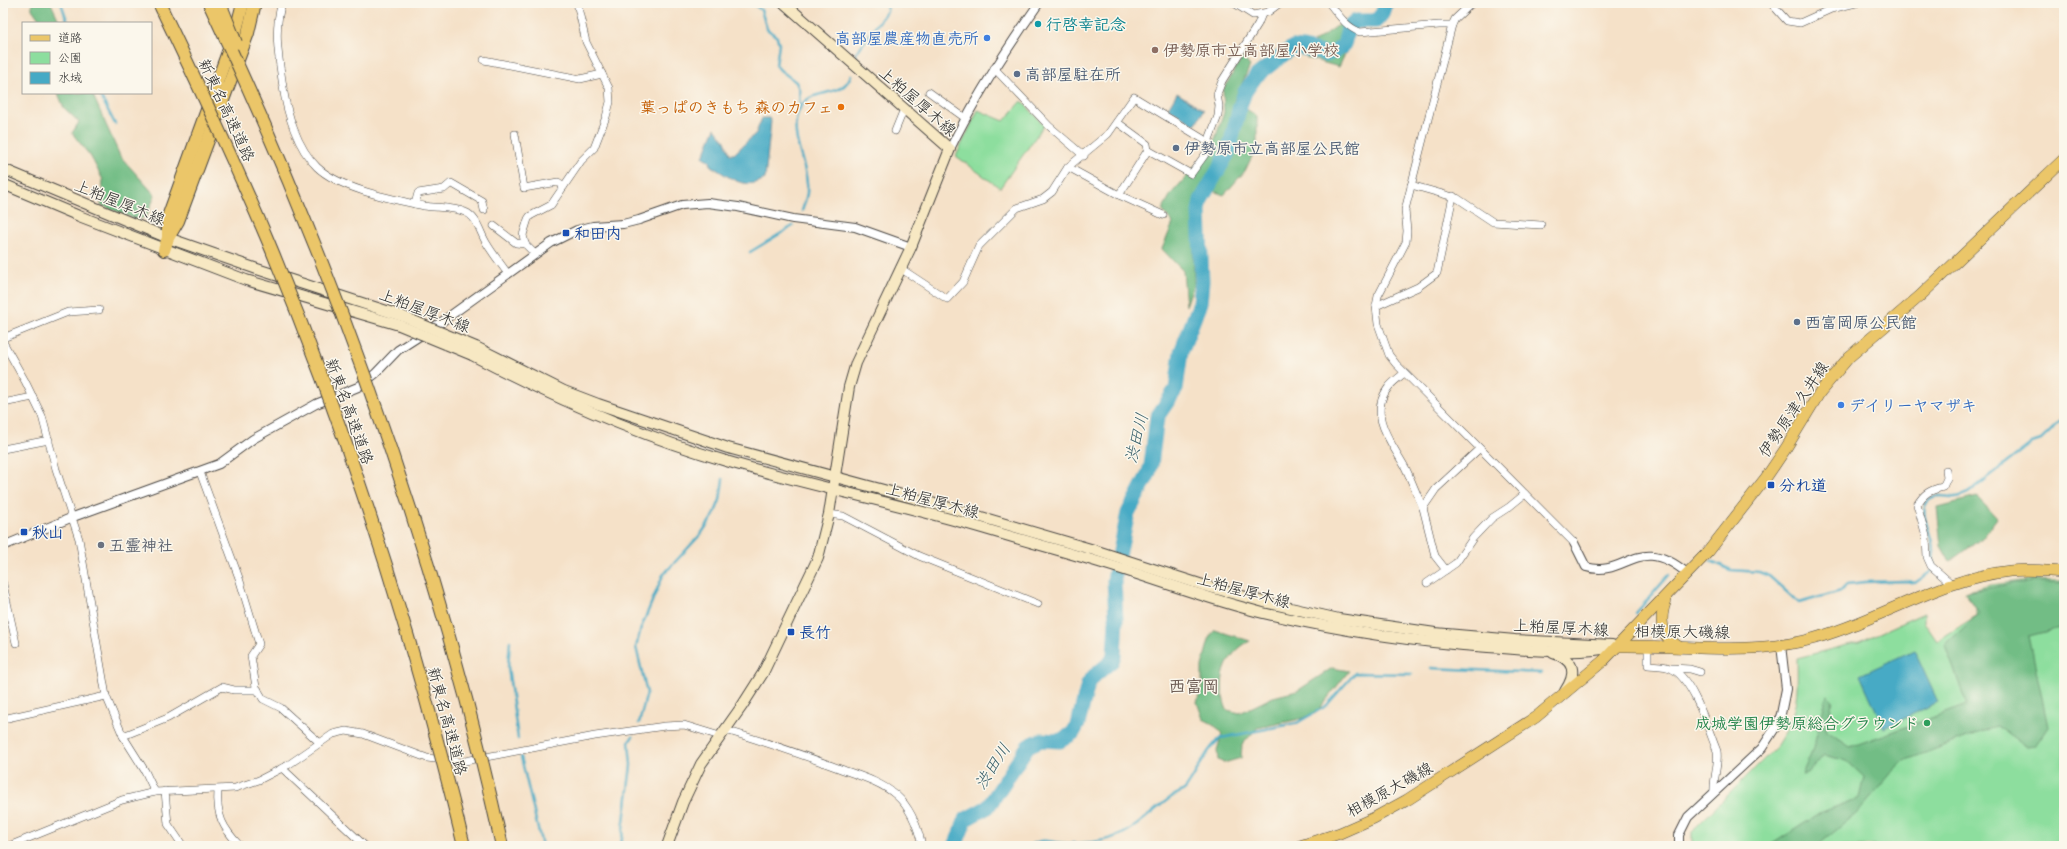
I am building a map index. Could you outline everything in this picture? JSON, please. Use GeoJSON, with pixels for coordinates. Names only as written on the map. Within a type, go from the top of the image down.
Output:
{"type":"FeatureCollection","features":[{"type":"Feature","properties":{"kind":"highway","name":"新東名高速道路"},"geometry":{"type":"LineString","coordinates":[[159,3],[221,132],[269,242],[348,451],[382,552],[414,657],[464,846]]}},
{"type":"Feature","properties":{"kind":"highway","name":"新東名高速道路"},"geometry":{"type":"LineString","coordinates":[[209,3],[295,194],[378,411],[409,503],[467,698],[502,846]]}},
{"type":"Feature","properties":{"kind":"highway"},"geometry":{"type":"LineString","coordinates":[[220,3],[295,194]]}},
{"type":"Feature","properties":{"kind":"highway"},"geometry":{"type":"LineString","coordinates":[[228,70],[243,3]]}},
{"type":"Feature","properties":{"kind":"highway"},"geometry":{"type":"LineString","coordinates":[[166,244],[173,219],[228,70],[248,33],[255,3]]}},
{"type":"Feature","properties":{"kind":"main road","name":"上粕屋厚木線"},"geometry":{"type":"LineString","coordinates":[[667,846],[692,782],[722,733],[749,696],[763,673],[808,582],[818,558],[829,514],[849,387],[856,363],[911,246],[950,149],[784,3]]}},
{"type":"Feature","properties":{"kind":"main road","name":"伊勢原津久井線"},"geometry":{"type":"LineString","coordinates":[[1620,646],[1708,552],[1765,479],[1820,392],[1849,357],[1920,296],[2064,159]]}},
{"type":"Feature","properties":{"kind":"main road","name":"上粕屋厚木線"},"geometry":{"type":"LineString","coordinates":[[3,170],[246,280],[401,320],[564,391],[598,404],[728,448],[954,509],[1133,568],[1339,619],[1442,633],[1620,646]]}},
{"type":"Feature","properties":{"kind":"main road","name":"上粕屋厚木線"},"geometry":{"type":"LineString","coordinates":[[3,184],[79,216],[166,244]]}},
{"type":"Feature","properties":{"kind":"main road","name":"上粕屋厚木線"},"geometry":{"type":"LineString","coordinates":[[474,351],[530,386],[601,418],[725,461],[833,490],[1093,555]]}},
{"type":"Feature","properties":{"kind":"main road","name":"上粕屋厚木線"},"geometry":{"type":"LineString","coordinates":[[1133,568],[1202,596],[1261,612],[1335,628],[1442,644],[1545,651],[1598,650],[1620,646]]}},
{"type":"Feature","properties":{"kind":"main road","name":"相模原大磯線"},"geometry":{"type":"LineString","coordinates":[[1300,846],[1340,833],[1374,818],[1407,800],[1507,737],[1561,698],[1620,646],[1726,648],[1781,645],[1817,637],[1860,623],[1952,585],[1976,578],[2010,571],[2064,572]]}},
{"type":"Feature","properties":{"kind":"main road"},"geometry":{"type":"LineString","coordinates":[[1668,596],[1661,613],[1661,626],[1670,641],[1679,647]]}},
{"type":"Feature","properties":{"kind":"main road"},"geometry":{"type":"LineString","coordinates":[[1545,651],[1566,659],[1573,671],[1570,683],[1561,698]]}},
{"type":"Feature","properties":{"kind":"street"},"geometry":{"type":"LineString","coordinates":[[282,3],[278,20],[278,47],[284,94],[294,129],[308,157],[317,168],[330,176],[367,193],[415,204],[465,212],[472,216],[486,243],[508,274]]}},
{"type":"Feature","properties":{"kind":"street"},"geometry":{"type":"LineString","coordinates":[[534,254],[525,244],[523,235],[528,219],[550,206],[581,162],[594,148],[606,117],[610,95],[602,74],[586,42],[577,3]]}},
{"type":"Feature","properties":{"kind":"street"},"geometry":{"type":"LineString","coordinates":[[950,149],[965,118],[994,68],[1039,3]]}},
{"type":"Feature","properties":{"kind":"street"},"geometry":{"type":"LineString","coordinates":[[1234,3],[1253,15],[1262,14],[1280,3]]}},
{"type":"Feature","properties":{"kind":"street"},"geometry":{"type":"LineString","coordinates":[[1329,3],[1347,24],[1360,32],[1452,25]]}},
{"type":"Feature","properties":{"kind":"street"},"geometry":{"type":"LineString","coordinates":[[1472,3],[1455,19],[1452,25],[1405,210],[1407,231],[1406,242],[1378,296],[1376,306],[1378,324],[1389,355],[1404,373],[1574,543],[1586,567],[1603,569],[1641,556],[1651,555],[1662,557],[1673,562],[1688,574]]}},
{"type":"Feature","properties":{"kind":"street"},"geometry":{"type":"LineString","coordinates":[[1772,4],[1787,21],[1800,23],[1831,9],[1856,3]]}},
{"type":"Feature","properties":{"kind":"street"},"geometry":{"type":"LineString","coordinates":[[1148,150],[1191,174],[1207,152],[1208,142],[1218,116],[1219,106],[1217,94],[1222,81],[1258,24],[1262,14]]}},
{"type":"Feature","properties":{"kind":"street"},"geometry":{"type":"LineString","coordinates":[[484,60],[580,79],[602,74]]}},
{"type":"Feature","properties":{"kind":"street"},"geometry":{"type":"LineString","coordinates":[[994,68],[1049,126],[1084,156]]}},
{"type":"Feature","properties":{"kind":"street"},"geometry":{"type":"LineString","coordinates":[[929,92],[965,118]]}},
{"type":"Feature","properties":{"kind":"street"},"geometry":{"type":"LineString","coordinates":[[900,268],[947,299],[963,282],[979,246],[1017,208],[1043,199],[1052,192],[1068,167],[1084,156],[1108,134],[1134,97],[1208,142]]}},
{"type":"Feature","properties":{"kind":"street"},"geometry":{"type":"LineString","coordinates":[[895,131],[904,109]]}},
{"type":"Feature","properties":{"kind":"street"},"geometry":{"type":"LineString","coordinates":[[1117,122],[1148,144],[1148,150],[1119,195]]}},
{"type":"Feature","properties":{"kind":"street"},"geometry":{"type":"LineString","coordinates":[[515,134],[524,188],[558,182],[564,186]]}},
{"type":"Feature","properties":{"kind":"street"},"geometry":{"type":"LineString","coordinates":[[1068,167],[1119,195],[1163,215]]}},
{"type":"Feature","properties":{"kind":"street"},"geometry":{"type":"LineString","coordinates":[[415,204],[418,193],[444,189],[451,183],[482,201],[484,210]]}},
{"type":"Feature","properties":{"kind":"street"},"geometry":{"type":"LineString","coordinates":[[1411,185],[1453,196],[1493,222],[1541,225]]}},
{"type":"Feature","properties":{"kind":"street"},"geometry":{"type":"LineString","coordinates":[[1376,306],[1418,287],[1437,273],[1453,196]]}},
{"type":"Feature","properties":{"kind":"street"},"geometry":{"type":"LineString","coordinates":[[3,546],[73,517],[200,472],[228,459],[253,439],[316,404],[358,386],[375,374],[398,350],[440,323],[534,254],[551,243],[577,230],[593,226],[623,224],[640,220],[682,205],[708,204],[738,207],[793,219],[855,227],[911,246]]}},
{"type":"Feature","properties":{"kind":"street"},"geometry":{"type":"LineString","coordinates":[[494,226],[516,243],[525,244]]}},
{"type":"Feature","properties":{"kind":"street"},"geometry":{"type":"LineString","coordinates":[[3,338],[68,312],[99,310]]}},
{"type":"Feature","properties":{"kind":"street"},"geometry":{"type":"LineString","coordinates":[[3,342],[33,397],[50,440],[56,469],[73,517],[79,539],[106,696],[122,736],[145,771],[155,792]]}},
{"type":"Feature","properties":{"kind":"street"},"geometry":{"type":"LineString","coordinates":[[1404,373],[1388,388],[1383,399],[1380,409],[1384,433],[1406,469],[1423,508],[1435,556],[1446,570]]}},
{"type":"Feature","properties":{"kind":"street"},"geometry":{"type":"LineString","coordinates":[[3,403],[33,397]]}},
{"type":"Feature","properties":{"kind":"street"},"geometry":{"type":"LineString","coordinates":[[3,449],[50,440]]}},
{"type":"Feature","properties":{"kind":"street"},"geometry":{"type":"LineString","coordinates":[[1423,508],[1436,489],[1479,449]]}},
{"type":"Feature","properties":{"kind":"street"},"geometry":{"type":"LineString","coordinates":[[1946,470],[1947,478],[1943,487],[1930,490],[1922,496],[1918,505],[1926,536],[1927,557],[1931,566],[1937,573],[1952,585]]}},
{"type":"Feature","properties":{"kind":"street"},"geometry":{"type":"LineString","coordinates":[[200,472],[239,578],[259,644],[251,656],[251,664],[258,690],[263,699],[281,708],[320,743]]}},
{"type":"Feature","properties":{"kind":"street"},"geometry":{"type":"LineString","coordinates":[[1427,583],[1456,563],[1473,538],[1492,518],[1525,494]]}},
{"type":"Feature","properties":{"kind":"street"},"geometry":{"type":"LineString","coordinates":[[829,514],[844,516],[919,556],[1038,604]]}},
{"type":"Feature","properties":{"kind":"street"},"geometry":{"type":"LineString","coordinates":[[3,584],[16,643]]}},
{"type":"Feature","properties":{"kind":"street"},"geometry":{"type":"LineString","coordinates":[[1680,846],[1679,835],[1684,823],[1714,792],[1762,748],[1777,725],[1781,714],[1786,689],[1781,645]]}},
{"type":"Feature","properties":{"kind":"street"},"geometry":{"type":"LineString","coordinates":[[1648,646],[1648,665],[1670,668],[1690,668],[1700,672]]}},
{"type":"Feature","properties":{"kind":"street"},"geometry":{"type":"LineString","coordinates":[[1670,668],[1686,679],[1717,751],[1719,762],[1713,782],[1714,792]]}},
{"type":"Feature","properties":{"kind":"street"},"geometry":{"type":"LineString","coordinates":[[122,736],[168,718],[222,687],[234,690],[258,690]]}},
{"type":"Feature","properties":{"kind":"street"},"geometry":{"type":"LineString","coordinates":[[3,719],[106,696]]}},
{"type":"Feature","properties":{"kind":"street"},"geometry":{"type":"LineString","coordinates":[[9,846],[122,800],[155,792],[235,788],[259,780],[282,768],[333,734],[346,731],[363,734],[427,758],[460,762],[595,736],[665,726],[684,725],[770,743],[878,784],[896,794],[906,806],[918,828],[922,846]]}},
{"type":"Feature","properties":{"kind":"street"},"geometry":{"type":"LineString","coordinates":[[282,768],[365,846]]}},
{"type":"Feature","properties":{"kind":"street"},"geometry":{"type":"LineString","coordinates":[[218,790],[217,806],[220,818],[226,830],[240,846]]}},
{"type":"Feature","properties":{"kind":"street"},"geometry":{"type":"LineString","coordinates":[[165,791],[168,824],[183,846]]}},
{"type":"Feature","properties":{"kind":"green space"},"geometry":{"type":"Polygon","coordinates":[[[32,3],[51,3],[60,22],[38,22],[39,19],[32,9],[32,3]]]}},
{"type":"Feature","properties":{"kind":"green space"},"geometry":{"type":"Polygon","coordinates":[[[1340,24],[1353,37],[1339,67],[1307,58],[1313,43],[1340,24]]]}},
{"type":"Feature","properties":{"kind":"green space"},"geometry":{"type":"Polygon","coordinates":[[[1242,57],[1250,66],[1234,101],[1257,116],[1257,146],[1245,171],[1224,195],[1205,188],[1193,208],[1194,283],[1186,306],[1183,271],[1162,249],[1173,223],[1162,210],[1171,194],[1212,148],[1224,112],[1223,90],[1242,57]]]}},
{"type":"Feature","properties":{"kind":"green space"},"geometry":{"type":"Polygon","coordinates":[[[58,94],[92,94],[120,156],[155,195],[147,216],[137,220],[101,205],[103,180],[91,157],[72,133],[79,122],[64,108],[58,94]]]}},
{"type":"Feature","properties":{"kind":"green space"},"geometry":{"type":"Polygon","coordinates":[[[1022,101],[1044,125],[1000,188],[956,156],[978,110],[1004,121],[1022,101]]]}},
{"type":"Feature","properties":{"kind":"green space"},"geometry":{"type":"Polygon","coordinates":[[[1977,497],[1997,518],[1982,538],[1950,562],[1941,546],[1937,507],[1977,497]]]}},
{"type":"Feature","properties":{"kind":"green space","name":"成城学園伊勢原総合グラウンド"},"geometry":{"type":"Polygon","coordinates":[[[2028,580],[2064,581],[2064,846],[1692,846],[1692,833],[1698,825],[1777,746],[1784,734],[1793,713],[1797,693],[1797,658],[1859,642],[1924,613],[1924,622],[1937,641],[1976,616],[1976,607],[1964,592],[1991,585],[2028,580]]]}},
{"type":"Feature","properties":{"kind":"green space"},"geometry":{"type":"Polygon","coordinates":[[[2016,583],[2064,583],[2064,627],[2029,636],[2048,727],[2035,746],[2027,747],[1997,726],[1901,762],[1856,814],[1817,846],[1769,846],[1822,812],[1859,798],[1864,777],[1847,761],[1824,755],[1808,773],[1802,774],[1812,752],[1827,695],[1833,700],[1826,730],[1850,747],[1967,705],[1945,645],[1979,613],[1966,592],[2016,583]]]}},
{"type":"Feature","properties":{"kind":"green space"},"geometry":{"type":"Polygon","coordinates":[[[1215,630],[1250,641],[1234,653],[1228,661],[1225,670],[1222,690],[1227,710],[1240,713],[1273,697],[1297,691],[1332,668],[1349,671],[1316,713],[1300,719],[1257,728],[1242,745],[1241,758],[1224,763],[1218,760],[1217,750],[1222,734],[1213,724],[1203,719],[1197,702],[1202,686],[1202,666],[1210,636],[1215,630]]]}},
{"type":"Feature","properties":{"kind":"water"},"geometry":{"type":"Polygon","coordinates":[[[1177,93],[1204,110],[1195,125],[1168,108],[1177,93]]]}},
{"type":"Feature","properties":{"kind":"water"},"geometry":{"type":"Polygon","coordinates":[[[762,118],[769,118],[771,121],[765,179],[750,184],[737,181],[711,166],[710,161],[703,157],[715,128],[725,141],[730,154],[734,154],[756,133],[762,118]]]}},
{"type":"Feature","properties":{"kind":"water"},"geometry":{"type":"Polygon","coordinates":[[[1914,650],[1938,702],[1884,728],[1860,675],[1914,650]]]}},
{"type":"Feature","properties":{"kind":"waterway"},"geometry":{"type":"LineString","coordinates":[[61,3],[68,22]]}},
{"type":"Feature","properties":{"kind":"waterway"},"geometry":{"type":"LineString","coordinates":[[752,3],[761,10],[767,29],[777,37],[779,44],[776,65],[780,70],[796,82],[799,89],[800,108]]}},
{"type":"Feature","properties":{"kind":"waterway"},"geometry":{"type":"LineString","coordinates":[[856,60],[856,53],[887,11],[888,3]]}},
{"type":"Feature","properties":{"kind":"waterway","name":"渋田川"},"geometry":{"type":"LineString","coordinates":[[955,846],[966,819],[988,807],[1028,746],[1041,740],[1060,741],[1073,733],[1078,724],[1088,684],[1094,676],[1112,661],[1114,655],[1116,620],[1114,580],[1128,513],[1148,475],[1151,465],[1157,417],[1176,389],[1181,352],[1200,303],[1202,281],[1199,211],[1201,200],[1228,153],[1245,92],[1256,76],[1293,47],[1325,54],[1335,52],[1344,45],[1348,28],[1356,21],[1376,21],[1382,14],[1386,3]]}},
{"type":"Feature","properties":{"kind":"waterway"},"geometry":{"type":"LineString","coordinates":[[802,211],[806,200],[807,182],[797,140],[796,119],[800,108],[805,101],[819,94],[841,88],[847,83],[851,75]]}},
{"type":"Feature","properties":{"kind":"waterway"},"geometry":{"type":"LineString","coordinates":[[100,94],[115,124]]}},
{"type":"Feature","properties":{"kind":"waterway"},"geometry":{"type":"LineString","coordinates":[[750,252],[793,226]]}},
{"type":"Feature","properties":{"kind":"waterway"},"geometry":{"type":"LineString","coordinates":[[1935,566],[1932,542],[1924,510],[1929,500],[1937,496],[1958,497],[1968,493],[2032,443],[2041,440],[2064,418]]}},
{"type":"Feature","properties":{"kind":"waterway"},"geometry":{"type":"LineString","coordinates":[[639,723],[647,693],[636,647],[641,628],[663,575],[701,534],[714,515],[720,500],[723,479]]}},
{"type":"Feature","properties":{"kind":"waterway"},"geometry":{"type":"LineString","coordinates":[[1711,561],[1731,570],[1759,572],[1769,576],[1799,603],[1841,591],[1848,584],[1907,581],[1915,583],[1933,570]]}},
{"type":"Feature","properties":{"kind":"waterway"},"geometry":{"type":"LineString","coordinates":[[1636,613],[1669,575]]}},
{"type":"Feature","properties":{"kind":"waterway"},"geometry":{"type":"LineString","coordinates":[[510,641],[508,667],[518,739]]}},
{"type":"Feature","properties":{"kind":"waterway"},"geometry":{"type":"LineString","coordinates":[[1431,668],[1542,673]]}},
{"type":"Feature","properties":{"kind":"waterway"},"geometry":{"type":"LineString","coordinates":[[1029,846],[1042,841],[1061,843],[1094,842],[1124,833],[1137,825],[1167,800],[1185,789],[1210,749],[1221,738],[1297,723],[1326,706],[1355,673],[1412,674]]}},
{"type":"Feature","properties":{"kind":"waterway"},"geometry":{"type":"LineString","coordinates":[[621,846],[631,765],[629,742],[633,736]]}},
{"type":"Feature","properties":{"kind":"waterway"},"geometry":{"type":"LineString","coordinates":[[521,757],[542,846]]}},
{"type":"Feature","properties":{"kind":"place","name":"行啓幸記念"},"geometry":{"type":"Point","coordinates":[1038,24]}},
{"type":"Feature","properties":{"kind":"place","name":"高部屋農産物直売所"},"geometry":{"type":"Point","coordinates":[987,38]}},
{"type":"Feature","properties":{"kind":"place","name":"伊勢原市立高部屋小学校"},"geometry":{"type":"Point","coordinates":[1155,50]}},
{"type":"Feature","properties":{"kind":"place","name":"高部屋駐在所"},"geometry":{"type":"Point","coordinates":[1017,74]}},
{"type":"Feature","properties":{"kind":"place","name":"葉っぱのきもち 森のカフェ"},"geometry":{"type":"Point","coordinates":[841,107]}},
{"type":"Feature","properties":{"kind":"place","name":"伊勢原市立高部屋公民館"},"geometry":{"type":"Point","coordinates":[1176,148]}},
{"type":"Feature","properties":{"kind":"place","name":"和田内"},"geometry":{"type":"Point","coordinates":[566,233]}},
{"type":"Feature","properties":{"kind":"place","name":"西富岡原公民館"},"geometry":{"type":"Point","coordinates":[1797,322]}},
{"type":"Feature","properties":{"kind":"place","name":"デイリーヤマザキ"},"geometry":{"type":"Point","coordinates":[1841,405]}},
{"type":"Feature","properties":{"kind":"place","name":"分れ道"},"geometry":{"type":"Point","coordinates":[1771,485]}},
{"type":"Feature","properties":{"kind":"place","name":"秋山"},"geometry":{"type":"Point","coordinates":[24,532]}},
{"type":"Feature","properties":{"kind":"place","name":"五霊神社"},"geometry":{"type":"Point","coordinates":[101,545]}},
{"type":"Feature","properties":{"kind":"place","name":"長竹"},"geometry":{"type":"Point","coordinates":[791,632]}},
{"type":"Feature","properties":{"kind":"place","name":"成城学園伊勢原総合グラウンド"},"geometry":{"type":"Point","coordinates":[1927,723]}},
{"type":"Feature","properties":{"kind":"district","name":"西富岡"},"geometry":{"type":"Point","coordinates":[1194,686]}}]}
